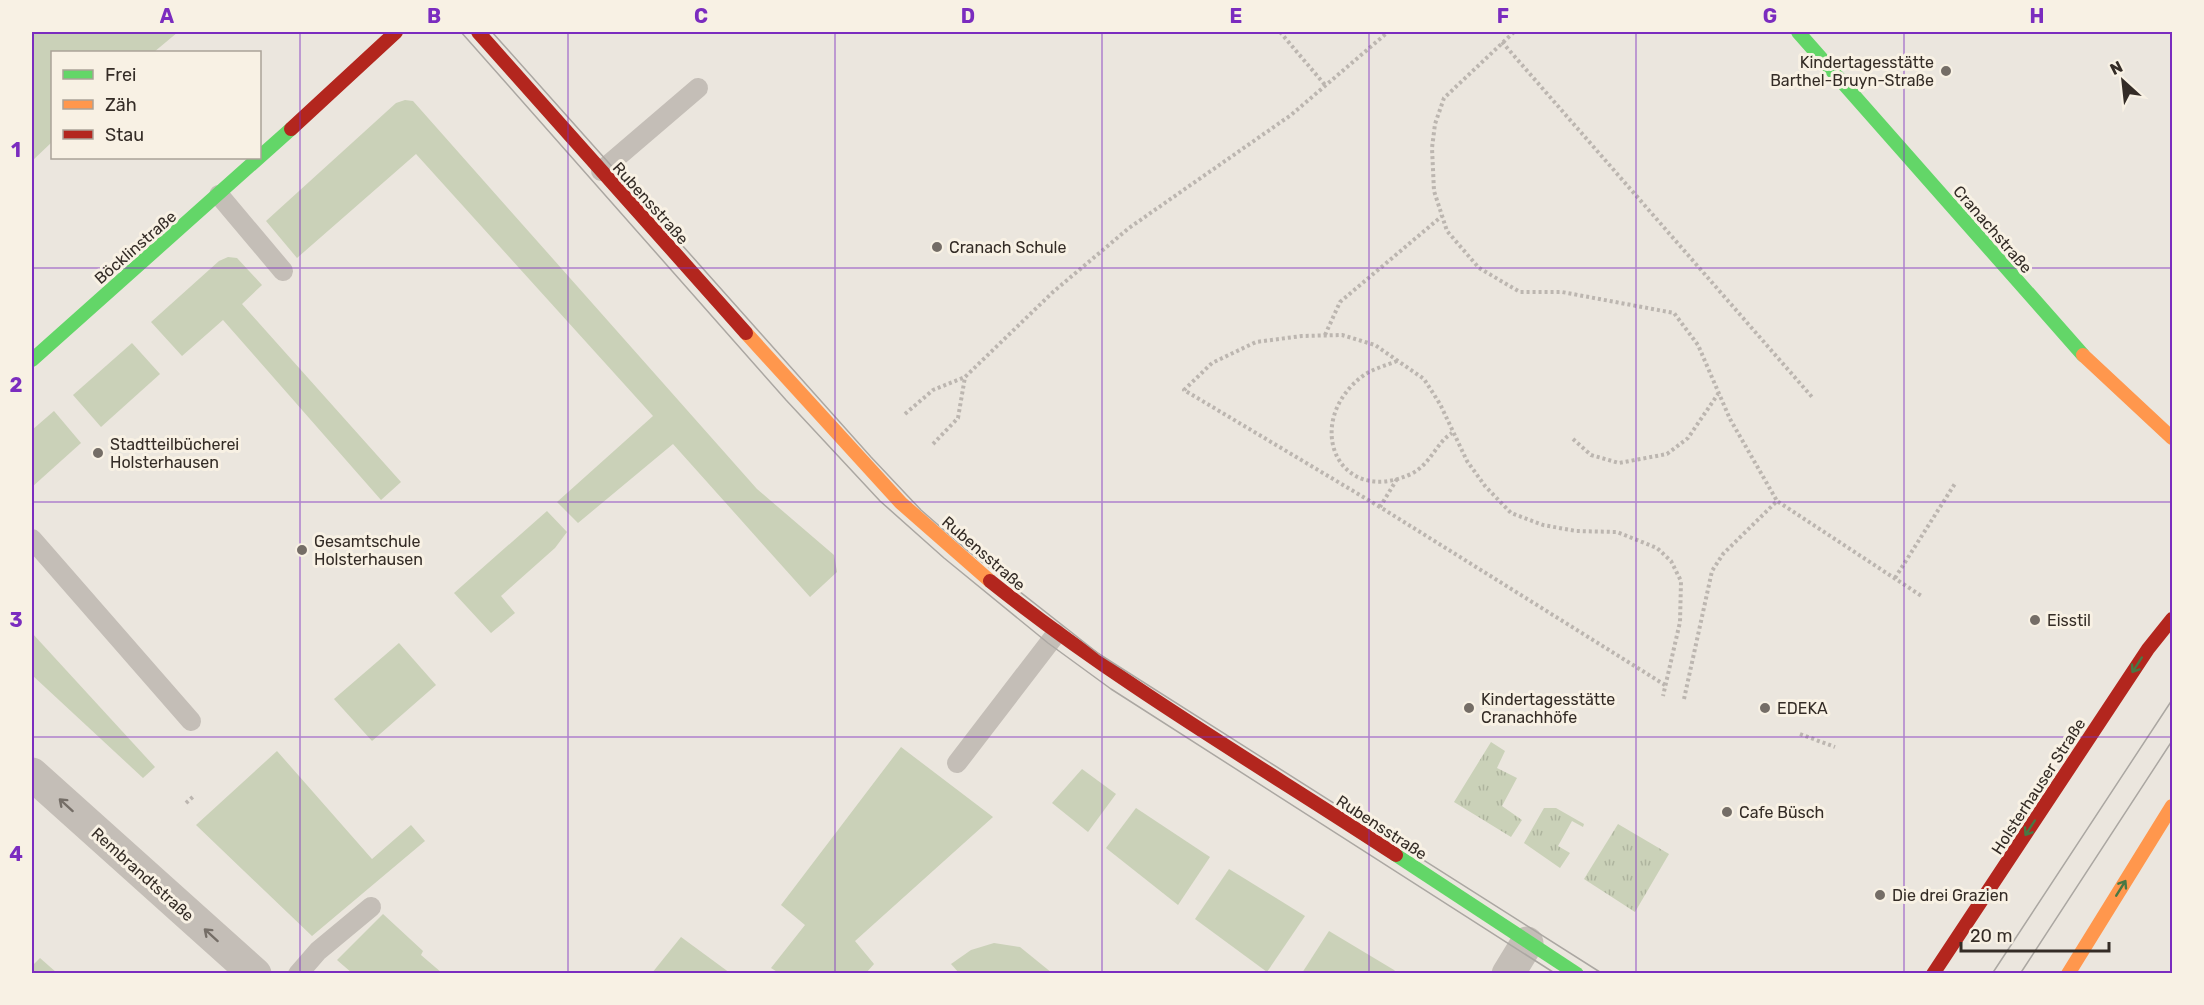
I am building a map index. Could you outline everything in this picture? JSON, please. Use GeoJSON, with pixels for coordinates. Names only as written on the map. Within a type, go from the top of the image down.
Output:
{"type":"FeatureCollection","features":[{"type":"Feature","properties":{"kind":"main road","name":"Böcklinstraße"},"geometry":{"type":"LineString","coordinates":[[261,156],[396,32]]}},
{"type":"Feature","properties":{"kind":"main road","name":"Rubensstraße"},"geometry":{"type":"LineString","coordinates":[[478,32],[822,419],[901,503],[971,566],[1056,634],[1166,710],[1379,844],[1577,974]]}},
{"type":"Feature","properties":{"kind":"main road","name":"Cranachstraße"},"geometry":{"type":"LineString","coordinates":[[1798,32],[2072,345],[2172,438]]}},
{"type":"Feature","properties":{"kind":"main road","name":"Böcklinstraße"},"geometry":{"type":"LineString","coordinates":[[32,360],[258,159]]}},
{"type":"Feature","properties":{"kind":"main road","name":"Holsterhauser Straße"},"geometry":{"type":"LineString","coordinates":[[1933,974],[2148,648],[2172,619]]}},
{"type":"Feature","properties":{"kind":"main road"},"geometry":{"type":"LineString","coordinates":[[2068,974],[2172,806]]}},
{"type":"Feature","properties":{"kind":"street","name":"Rembrandtstraße"},"geometry":{"type":"LineString","coordinates":[[32,774],[255,974]]}},
{"type":"Feature","properties":{"kind":"street"},"geometry":{"type":"LineString","coordinates":[[1508,974],[1527,943]]}},
{"type":"Feature","properties":{"kind":"lane"},"geometry":{"type":"LineString","coordinates":[[601,171],[698,88]]}},
{"type":"Feature","properties":{"kind":"lane"},"geometry":{"type":"LineString","coordinates":[[219,195],[283,271]]}},
{"type":"Feature","properties":{"kind":"lane"},"geometry":{"type":"LineString","coordinates":[[32,539],[191,721]]}},
{"type":"Feature","properties":{"kind":"lane"},"geometry":{"type":"LineString","coordinates":[[957,763],[1056,634]]}},
{"type":"Feature","properties":{"kind":"lane"},"geometry":{"type":"LineString","coordinates":[[298,974],[318,951],[370,907]]}},
{"type":"Feature","properties":{"kind":"path"},"geometry":{"type":"LineString","coordinates":[[1280,32],[1325,85]]}},
{"type":"Feature","properties":{"kind":"path"},"geometry":{"type":"LineString","coordinates":[[905,414],[933,390],[965,377],[1053,292],[1129,228],[1282,121],[1388,32]]}},
{"type":"Feature","properties":{"kind":"path"},"geometry":{"type":"LineString","coordinates":[[1514,32],[1444,98],[1435,124],[1432,148],[1434,191],[1447,231],[1479,268],[1520,292],[1562,292],[1674,313],[1698,345],[1718,394],[1756,469],[1778,501],[1923,597]]}},
{"type":"Feature","properties":{"kind":"path"},"geometry":{"type":"LineString","coordinates":[[1502,42],[1812,397]]}},
{"type":"Feature","properties":{"kind":"path"},"geometry":{"type":"LineString","coordinates":[[1325,336],[1340,302],[1442,216]]}},
{"type":"Feature","properties":{"kind":"path"},"geometry":{"type":"LineString","coordinates":[[1663,696],[1680,622],[1681,581],[1671,561],[1657,548],[1617,532],[1576,531],[1543,525],[1511,513],[1485,486],[1467,461],[1440,404],[1424,379],[1376,345],[1342,335],[1256,342],[1212,363],[1184,390],[1380,507],[1665,685]]}},
{"type":"Feature","properties":{"kind":"path"},"geometry":{"type":"LineString","coordinates":[[1398,360],[1365,375],[1345,393],[1331,416],[1332,443],[1340,463],[1355,477],[1372,481],[1398,479],[1425,465],[1444,438],[1452,433]]}},
{"type":"Feature","properties":{"kind":"path"},"geometry":{"type":"LineString","coordinates":[[933,444],[958,418],[965,377]]}},
{"type":"Feature","properties":{"kind":"path"},"geometry":{"type":"LineString","coordinates":[[1573,439],[1591,454],[1619,463],[1668,454],[1688,438],[1718,394]]}},
{"type":"Feature","properties":{"kind":"path"},"geometry":{"type":"LineString","coordinates":[[1380,507],[1398,479]]}},
{"type":"Feature","properties":{"kind":"path"},"geometry":{"type":"LineString","coordinates":[[1895,578],[1956,482]]}},
{"type":"Feature","properties":{"kind":"path"},"geometry":{"type":"LineString","coordinates":[[1684,699],[1712,571],[1723,554],[1778,501]]}},
{"type":"Feature","properties":{"kind":"path"},"geometry":{"type":"LineString","coordinates":[[1800,734],[1835,747]]}},
{"type":"Feature","properties":{"kind":"path"},"geometry":{"type":"LineString","coordinates":[[186,803],[195,795]]}},
{"type":"Feature","properties":{"kind":"green space"},"geometry":{"type":"Polygon","coordinates":[[[32,32],[178,32],[155,51],[51,51],[51,143],[32,161],[32,32]]]}},
{"type":"Feature","properties":{"kind":"green space"},"geometry":{"type":"Polygon","coordinates":[[[405,100],[413,101],[757,489],[834,555],[837,572],[810,597],[673,444],[578,523],[557,502],[653,416],[416,154],[297,258],[266,221],[396,103],[405,100]]]}},
{"type":"Feature","properties":{"kind":"green space"},"geometry":{"type":"Polygon","coordinates":[[[228,257],[237,258],[262,285],[242,304],[401,482],[381,500],[223,320],[182,356],[151,322],[219,261],[228,257]]]}},
{"type":"Feature","properties":{"kind":"green space"},"geometry":{"type":"Polygon","coordinates":[[[132,343],[160,374],[101,427],[73,395],[132,343]]]}},
{"type":"Feature","properties":{"kind":"green space"},"geometry":{"type":"Polygon","coordinates":[[[54,411],[81,443],[32,487],[32,430],[54,411]]]}},
{"type":"Feature","properties":{"kind":"green space"},"geometry":{"type":"Polygon","coordinates":[[[547,511],[567,532],[555,548],[501,596],[515,613],[491,633],[454,593],[547,511]]]}},
{"type":"Feature","properties":{"kind":"green space"},"geometry":{"type":"Polygon","coordinates":[[[32,633],[155,767],[143,778],[32,675],[32,633]]]}},
{"type":"Feature","properties":{"kind":"green space"},"geometry":{"type":"Polygon","coordinates":[[[399,643],[436,685],[372,741],[334,699],[399,643]]]}},
{"type":"Feature","properties":{"kind":"green space"},"geometry":{"type":"Polygon","coordinates":[[[1491,742],[1505,751],[1497,768],[1517,778],[1502,806],[1522,820],[1511,837],[1454,802],[1491,742]]]}},
{"type":"Feature","properties":{"kind":"green space"},"geometry":{"type":"Polygon","coordinates":[[[901,747],[993,817],[855,941],[874,964],[866,973],[779,973],[771,968],[805,925],[781,905],[901,747]]]}},
{"type":"Feature","properties":{"kind":"green space"},"geometry":{"type":"Polygon","coordinates":[[[277,751],[372,859],[411,825],[425,841],[312,936],[196,825],[277,751]]]}},
{"type":"Feature","properties":{"kind":"green space"},"geometry":{"type":"Polygon","coordinates":[[[1082,769],[1116,794],[1088,832],[1052,803],[1082,769]]]}},
{"type":"Feature","properties":{"kind":"green space"},"geometry":{"type":"Polygon","coordinates":[[[1136,808],[1210,857],[1178,905],[1106,848],[1136,808]]]}},
{"type":"Feature","properties":{"kind":"green space"},"geometry":{"type":"Polygon","coordinates":[[[1544,808],[1556,808],[1584,824],[1583,827],[1572,821],[1558,846],[1570,853],[1560,868],[1524,843],[1544,808]]]}},
{"type":"Feature","properties":{"kind":"green space"},"geometry":{"type":"Polygon","coordinates":[[[1618,824],[1669,854],[1635,912],[1584,879],[1618,824]]]}},
{"type":"Feature","properties":{"kind":"green space"},"geometry":{"type":"Polygon","coordinates":[[[1229,869],[1305,916],[1267,972],[1195,919],[1229,869]]]}},
{"type":"Feature","properties":{"kind":"green space"},"geometry":{"type":"Polygon","coordinates":[[[383,914],[423,951],[421,955],[442,973],[352,973],[337,960],[383,914]]]}},
{"type":"Feature","properties":{"kind":"green space"},"geometry":{"type":"Polygon","coordinates":[[[1329,931],[1394,970],[1397,973],[1302,973],[1329,931]]]}},
{"type":"Feature","properties":{"kind":"green space"},"geometry":{"type":"Polygon","coordinates":[[[681,937],[730,973],[652,973],[681,937]]]}},
{"type":"Feature","properties":{"kind":"green space"},"geometry":{"type":"Polygon","coordinates":[[[994,943],[1020,947],[1052,973],[959,973],[951,964],[971,950],[994,943]]]}},
{"type":"Feature","properties":{"kind":"green space"},"geometry":{"type":"Polygon","coordinates":[[[40,958],[57,973],[32,973],[32,966],[40,958]]]}},
{"type":"Feature","properties":{"kind":"tram line"},"geometry":{"type":"LineString","coordinates":[[461,32],[786,400],[880,501],[944,558],[1048,643],[1111,689],[1556,974]]}},
{"type":"Feature","properties":{"kind":"tram line"},"geometry":{"type":"LineString","coordinates":[[492,32],[871,457],[921,510],[968,551],[1099,654],[1603,974]]}},
{"type":"Feature","properties":{"kind":"tram line"},"geometry":{"type":"LineString","coordinates":[[1992,974],[2172,700]]}},
{"type":"Feature","properties":{"kind":"tram line"},"geometry":{"type":"LineString","coordinates":[[2020,974],[2172,741]]}},
{"type":"Feature","properties":{"kind":"traffic: fast"},"geometry":{"type":"LineString","coordinates":[[1798,32],[2083,355]]}},
{"type":"Feature","properties":{"kind":"traffic: fast"},"geometry":{"type":"LineString","coordinates":[[261,156],[291,129]]}},
{"type":"Feature","properties":{"kind":"traffic: fast"},"geometry":{"type":"LineString","coordinates":[[32,360],[257,159]]}},
{"type":"Feature","properties":{"kind":"traffic: fast"},"geometry":{"type":"LineString","coordinates":[[1396,855],[1577,974]]}},
{"type":"Feature","properties":{"kind":"traffic: slow"},"geometry":{"type":"LineString","coordinates":[[746,333],[901,503],[990,581]]}},
{"type":"Feature","properties":{"kind":"traffic: slow"},"geometry":{"type":"LineString","coordinates":[[2083,355],[2172,438]]}},
{"type":"Feature","properties":{"kind":"traffic: slow"},"geometry":{"type":"LineString","coordinates":[[2068,974],[2172,806]]}},
{"type":"Feature","properties":{"kind":"traffic: jam"},"geometry":{"type":"LineString","coordinates":[[291,129],[396,32]]}},
{"type":"Feature","properties":{"kind":"traffic: jam"},"geometry":{"type":"LineString","coordinates":[[478,32],[746,333]]}},
{"type":"Feature","properties":{"kind":"traffic: jam"},"geometry":{"type":"LineString","coordinates":[[990,581],[1039,619],[1139,689],[1396,855]]}},
{"type":"Feature","properties":{"kind":"traffic: jam"},"geometry":{"type":"LineString","coordinates":[[1933,974],[2148,649],[2172,619]]}},
{"type":"Feature","properties":{"kind":"place","name":"Kindertagesstätte Barthel-Bruyn-Straße"},"geometry":{"type":"Point","coordinates":[1946,71]}},
{"type":"Feature","properties":{"kind":"place","name":"Cranach Schule"},"geometry":{"type":"Point","coordinates":[937,247]}},
{"type":"Feature","properties":{"kind":"place","name":"Stadtteilbücherei Holsterhausen"},"geometry":{"type":"Point","coordinates":[98,453]}},
{"type":"Feature","properties":{"kind":"place","name":"Gesamtschule Holsterhausen"},"geometry":{"type":"Point","coordinates":[302,550]}},
{"type":"Feature","properties":{"kind":"place","name":"Eisstil"},"geometry":{"type":"Point","coordinates":[2035,620]}},
{"type":"Feature","properties":{"kind":"place","name":"Kindertagesstätte Cranachhöfe"},"geometry":{"type":"Point","coordinates":[1469,708]}},
{"type":"Feature","properties":{"kind":"place","name":"EDEKA"},"geometry":{"type":"Point","coordinates":[1765,708]}},
{"type":"Feature","properties":{"kind":"place","name":"Cafe Büsch"},"geometry":{"type":"Point","coordinates":[1727,812]}},
{"type":"Feature","properties":{"kind":"place","name":"Die drei Grazien"},"geometry":{"type":"Point","coordinates":[1880,895]}}]}
